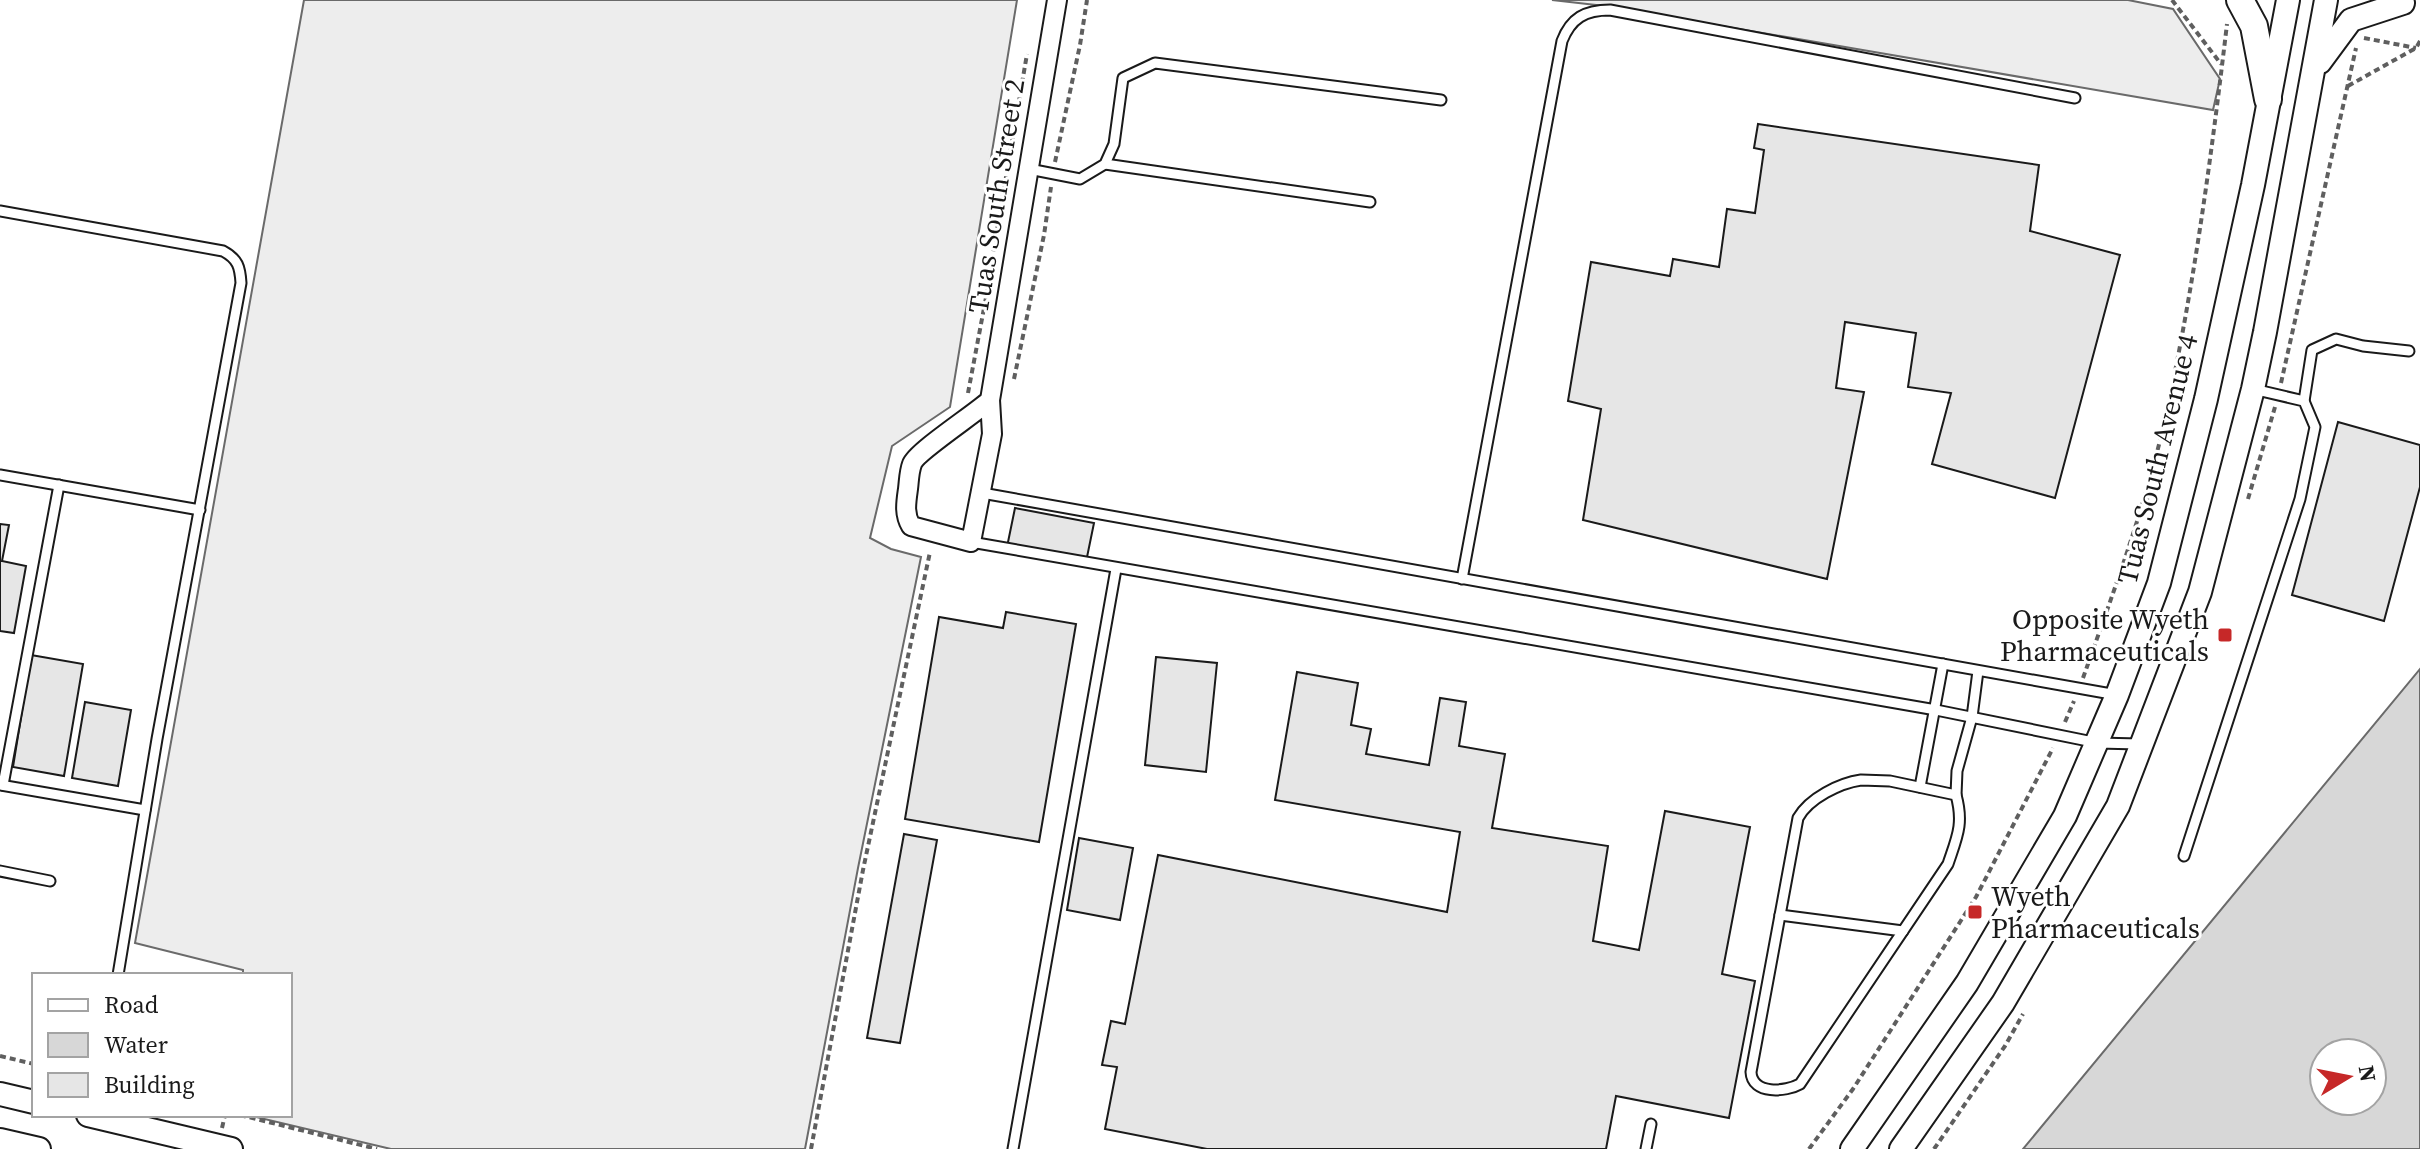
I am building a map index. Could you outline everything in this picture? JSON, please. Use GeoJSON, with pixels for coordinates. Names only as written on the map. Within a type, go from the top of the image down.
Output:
{"type":"FeatureCollection","features":[{"type":"Feature","properties":{"kind":"main road"},"geometry":{"type":"LineString","coordinates":[[2234,7],[2254,26],[2268,99]]}},
{"type":"Feature","properties":{"kind":"street","name":"Tuas South Street 2"},"geometry":{"type":"LineString","coordinates":[[971,542],[992,434],[990,400],[1057,0]]}},
{"type":"Feature","properties":{"kind":"street","name":"Tuas South Avenue 4"},"geometry":{"type":"LineString","coordinates":[[1852,1149],[1967,983],[2065,816],[2117,695],[2159,583],[2206,399],[2253,185],[2288,0]]}},
{"type":"Feature","properties":{"kind":"street"},"geometry":{"type":"LineString","coordinates":[[1901,1149],[2011,990],[2118,806],[2200,592],[2253,389],[2326,0]]}},
{"type":"Feature","properties":{"kind":"street"},"geometry":{"type":"LineString","coordinates":[[2314,72],[2351,20],[2403,3]]}},
{"type":"Feature","properties":{"kind":"street"},"geometry":{"type":"LineString","coordinates":[[971,542],[911,526],[906,503],[912,463],[919,453],[969,419],[990,400]]}},
{"type":"Feature","properties":{"kind":"street"},"geometry":{"type":"LineString","coordinates":[[0,1094],[32,1102]]}},
{"type":"Feature","properties":{"kind":"street"},"geometry":{"type":"LineString","coordinates":[[98,1117],[231,1149]]}},
{"type":"Feature","properties":{"kind":"street"},"geometry":{"type":"LineString","coordinates":[[0,1140],[39,1149]]}},
{"type":"Feature","properties":{"kind":"lane"},"geometry":{"type":"LineString","coordinates":[[1462,579],[1559,56],[1569,24],[1596,10],[1610,10],[2075,98]]}},
{"type":"Feature","properties":{"kind":"lane"},"geometry":{"type":"LineString","coordinates":[[1029,169],[1080,179],[1105,164],[1114,144],[1123,78],[1155,63],[1441,100]]}},
{"type":"Feature","properties":{"kind":"lane"},"geometry":{"type":"LineString","coordinates":[[1105,164],[1370,202]]}},
{"type":"Feature","properties":{"kind":"lane"},"geometry":{"type":"LineString","coordinates":[[0,211],[223,251],[234,257],[239,265],[241,283],[118,973]]}},
{"type":"Feature","properties":{"kind":"lane"},"geometry":{"type":"LineString","coordinates":[[2184,856],[2300,499],[2315,427],[2304,401],[2312,350],[2336,339],[2363,346],[2409,351]]}},
{"type":"Feature","properties":{"kind":"lane"},"geometry":{"type":"LineString","coordinates":[[2253,389],[2304,401]]}},
{"type":"Feature","properties":{"kind":"lane"},"geometry":{"type":"LineString","coordinates":[[0,475],[200,510]]}},
{"type":"Feature","properties":{"kind":"lane"},"geometry":{"type":"LineString","coordinates":[[59,485],[1,785],[145,810]]}},
{"type":"Feature","properties":{"kind":"lane"},"geometry":{"type":"LineString","coordinates":[[982,493],[2117,695]]}},
{"type":"Feature","properties":{"kind":"lane"},"geometry":{"type":"LineString","coordinates":[[971,542],[1936,710],[2098,743],[2143,744]]}},
{"type":"Feature","properties":{"kind":"lane"},"geometry":{"type":"LineString","coordinates":[[1013,1149],[1116,569]]}},
{"type":"Feature","properties":{"kind":"lane"},"geometry":{"type":"LineString","coordinates":[[1920,787],[1943,664]]}},
{"type":"Feature","properties":{"kind":"lane"},"geometry":{"type":"LineString","coordinates":[[1956,795],[1890,781],[1861,780],[1845,782],[1804,808],[1798,818],[1751,1072],[1751,1079],[1758,1086],[1780,1090],[1800,1084],[1948,864],[1961,827],[1961,811],[1956,795],[1957,771],[1972,717],[1978,671]]}},
{"type":"Feature","properties":{"kind":"lane"},"geometry":{"type":"LineString","coordinates":[[0,871],[50,881]]}},
{"type":"Feature","properties":{"kind":"lane"},"geometry":{"type":"LineString","coordinates":[[1780,915],[1903,931]]}},
{"type":"Feature","properties":{"kind":"lane"},"geometry":{"type":"LineString","coordinates":[[1646,1149],[1651,1124]]}},
{"type":"Feature","properties":{"kind":"path"},"geometry":{"type":"LineString","coordinates":[[1012,391],[1087,0]]}},
{"type":"Feature","properties":{"kind":"path"},"geometry":{"type":"LineString","coordinates":[[2172,0],[2222,66]]}},
{"type":"Feature","properties":{"kind":"path"},"geometry":{"type":"LineString","coordinates":[[1809,1149],[1853,1089],[1976,897],[2079,690],[2126,556],[2162,429],[2194,267],[2222,66],[2234,7]]}},
{"type":"Feature","properties":{"kind":"path"},"geometry":{"type":"LineString","coordinates":[[2359,37],[2416,48]]}},
{"type":"Feature","properties":{"kind":"path"},"geometry":{"type":"LineString","coordinates":[[961,404],[969,391],[1029,41]]}},
{"type":"Feature","properties":{"kind":"path"},"geometry":{"type":"LineString","coordinates":[[2348,86],[2416,48],[2420,41]]}},
{"type":"Feature","properties":{"kind":"path"},"geometry":{"type":"LineString","coordinates":[[811,1149],[863,870],[930,552],[920,549]]}},
{"type":"Feature","properties":{"kind":"path"},"geometry":{"type":"LineString","coordinates":[[0,1056],[32,1064]]}},
{"type":"Feature","properties":{"kind":"path"},"geometry":{"type":"LineString","coordinates":[[248,1117],[377,1149]]}},
{"type":"Feature","properties":{"kind":"shaded area"},"geometry":{"type":"Polygon","coordinates":[[[304,0],[1017,0],[950,407],[892,446],[870,538],[891,549],[921,557],[805,1149],[391,1149],[256,1117],[292,1117],[292,973],[243,973],[243,970],[135,943],[304,0]]]}},
{"type":"Feature","properties":{"kind":"shaded area"},"geometry":{"type":"Polygon","coordinates":[[[1552,0],[2128,0],[2173,9],[2220,79],[2213,110],[1605,6],[1552,0]]]}},
{"type":"Feature","properties":{"kind":"water"},"geometry":{"type":"Polygon","coordinates":[[[2420,669],[2420,1149],[2023,1149],[2420,669]]]}},
{"type":"Feature","properties":{"kind":"building"},"geometry":{"type":"Polygon","coordinates":[[[1758,124],[2039,165],[2030,231],[2120,255],[2055,498],[1932,464],[1951,393],[1908,387],[1916,333],[1845,322],[1836,388],[1864,392],[1827,579],[1583,520],[1601,409],[1568,401],[1591,262],[1670,276],[1673,259],[1719,267],[1727,209],[1755,213],[1764,150],[1754,148],[1758,124]]]}},
{"type":"Feature","properties":{"kind":"building"},"geometry":{"type":"Polygon","coordinates":[[[2338,422],[2420,445],[2420,487],[2384,621],[2292,595],[2338,422]]]}},
{"type":"Feature","properties":{"kind":"building"},"geometry":{"type":"Polygon","coordinates":[[[1015,508],[1094,523],[1086,562],[1007,547],[1015,508]]]}},
{"type":"Feature","properties":{"kind":"building"},"geometry":{"type":"Polygon","coordinates":[[[0,524],[9,525],[2,561],[26,566],[14,633],[0,631],[0,524]]]}},
{"type":"Feature","properties":{"kind":"building"},"geometry":{"type":"Polygon","coordinates":[[[1006,612],[1076,624],[1039,842],[905,819],[939,617],[1003,628],[1006,612]]]}},
{"type":"Feature","properties":{"kind":"building"},"geometry":{"type":"Polygon","coordinates":[[[31,655],[83,664],[64,776],[13,767],[31,655]]]}},
{"type":"Feature","properties":{"kind":"building"},"geometry":{"type":"Polygon","coordinates":[[[1156,657],[1217,663],[1206,772],[1145,765],[1156,657]]]}},
{"type":"Feature","properties":{"kind":"building"},"geometry":{"type":"Polygon","coordinates":[[[1297,672],[1358,683],[1351,725],[1371,729],[1366,754],[1429,765],[1440,698],[1466,702],[1459,746],[1505,754],[1492,828],[1608,846],[1593,941],[1639,950],[1665,811],[1750,827],[1722,974],[1755,981],[1729,1118],[1616,1096],[1606,1149],[1207,1149],[1105,1129],[1117,1067],[1102,1065],[1111,1021],[1125,1024],[1158,855],[1447,912],[1460,832],[1275,800],[1297,672]]]}},
{"type":"Feature","properties":{"kind":"building"},"geometry":{"type":"Polygon","coordinates":[[[85,702],[131,710],[118,786],[72,778],[85,702]]]}},
{"type":"Feature","properties":{"kind":"building"},"geometry":{"type":"Polygon","coordinates":[[[904,834],[937,840],[900,1043],[867,1038],[904,834]]]}},
{"type":"Feature","properties":{"kind":"building"},"geometry":{"type":"Polygon","coordinates":[[[1079,838],[1133,848],[1120,920],[1067,910],[1079,838]]]}},
{"type":"Feature","properties":{"kind":"place","name":"Opposite Wyeth Pharmaceuticals"},"geometry":{"type":"Point","coordinates":[2225,635]}},
{"type":"Feature","properties":{"kind":"place","name":"Wyeth Pharmaceuticals"},"geometry":{"type":"Point","coordinates":[1975,912]}}]}
